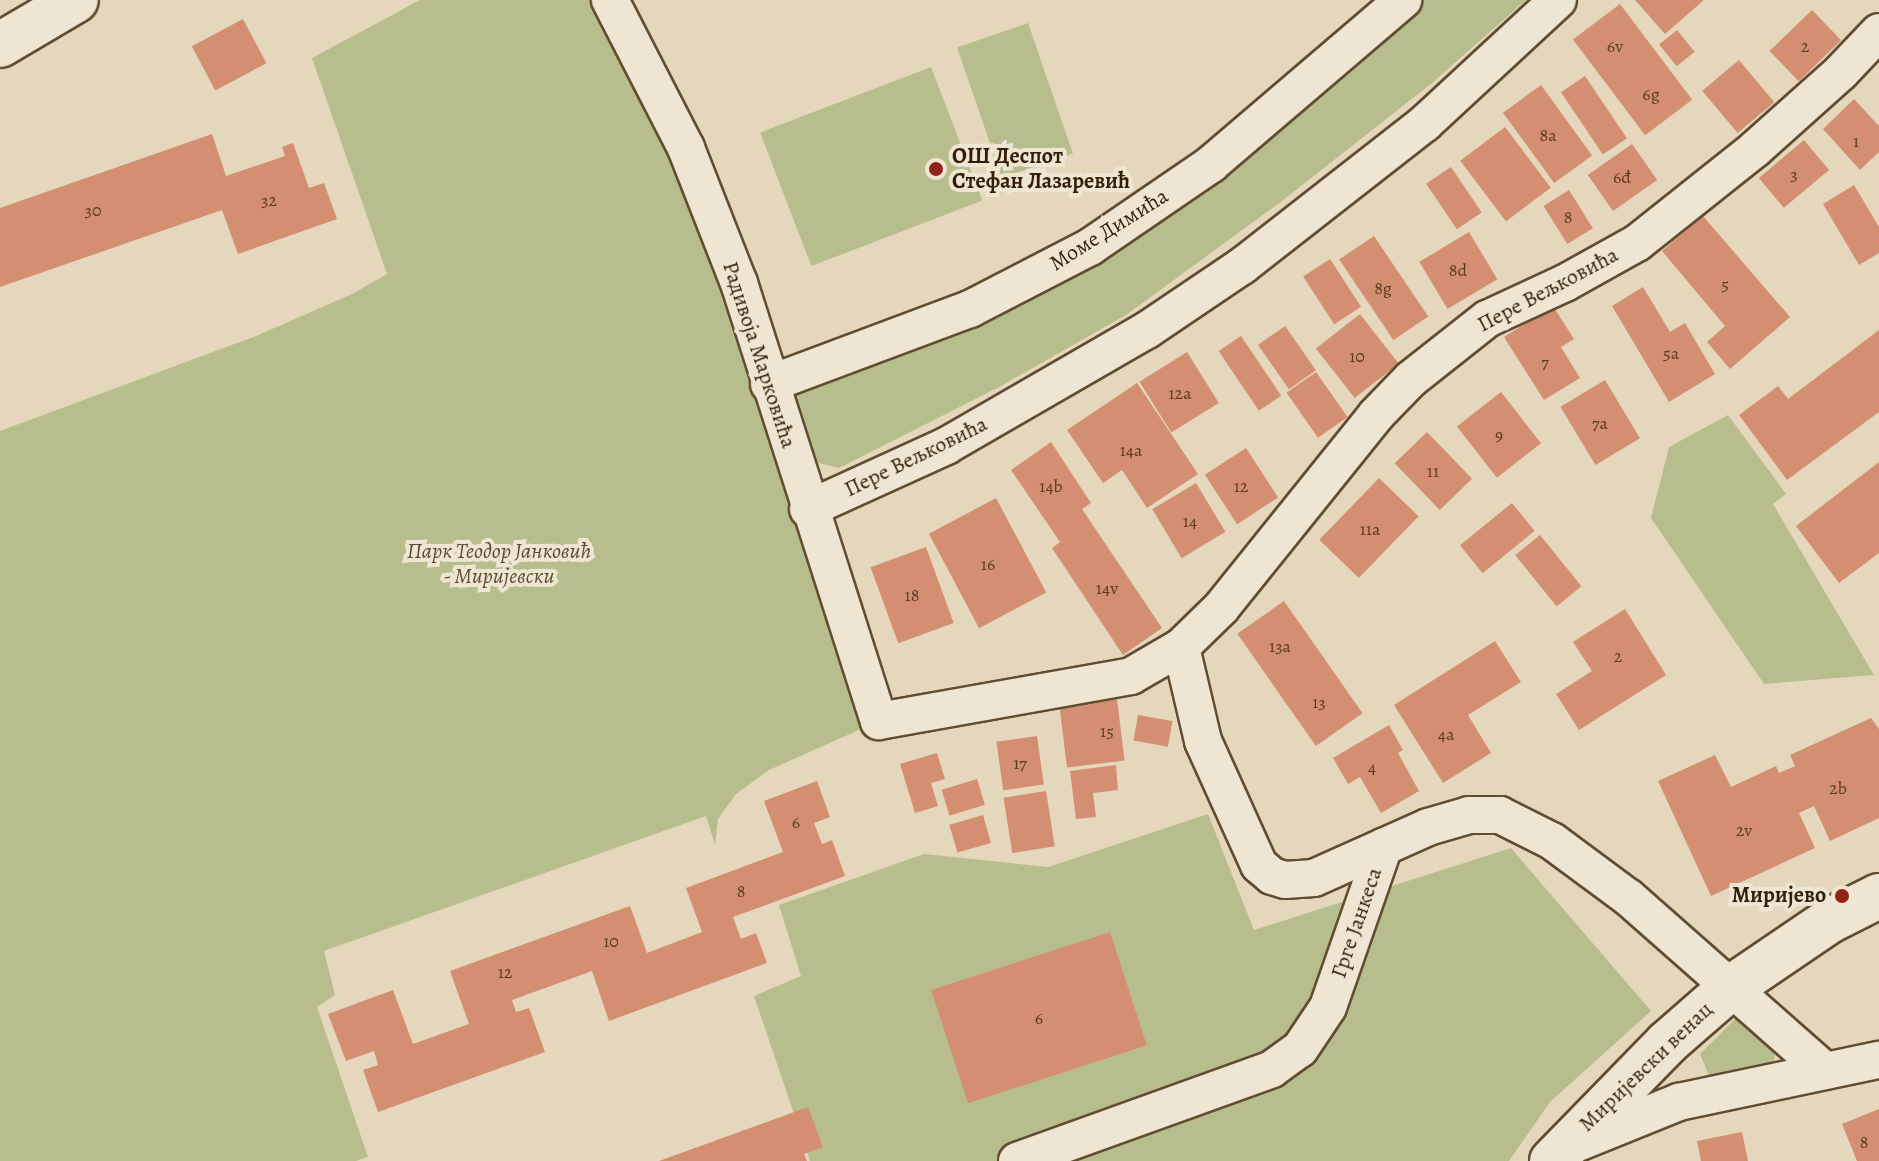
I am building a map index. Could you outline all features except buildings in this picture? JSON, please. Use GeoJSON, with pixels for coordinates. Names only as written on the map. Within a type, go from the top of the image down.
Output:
{"type":"FeatureCollection","features":[{"type":"Feature","properties":{"kind":"street"},"geometry":{"type":"LineString","coordinates":[[0,45],[76,0]]}},
{"type":"Feature","properties":{"kind":"street","name":"Радивоја Марковића"},"geometry":{"type":"LineString","coordinates":[[610,0],[686,148],[739,283],[808,509],[879,721]]}},
{"type":"Feature","properties":{"kind":"street","name":"Моме Димића"},"geometry":{"type":"LineString","coordinates":[[769,384],[970,309],[1090,247],[1211,164],[1403,0]]}},
{"type":"Feature","properties":{"kind":"street","name":"Пере Вељковића"},"geometry":{"type":"LineString","coordinates":[[808,509],[946,446],[1147,330],[1242,266],[1425,123],[1558,0]]}},
{"type":"Feature","properties":{"kind":"street","name":"Пере Вељковића"},"geometry":{"type":"LineString","coordinates":[[879,721],[1131,676],[1181,647],[1221,608],[1366,427],[1411,379],[1487,319],[1565,283],[1637,243],[1755,149],[1841,72],[1879,32]]}},
{"type":"Feature","properties":{"kind":"street"},"geometry":{"type":"LineString","coordinates":[[1181,647],[1203,741],[1259,865],[1272,876],[1285,880],[1314,878],[1384,846]]}},
{"type":"Feature","properties":{"kind":"street","name":"Грге Јанкеса"},"geometry":{"type":"LineString","coordinates":[[1017,1161],[1272,1069],[1300,1049],[1328,1007],[1384,846],[1428,827],[1469,815],[1500,815],[1552,841],[1629,898],[1729,989]]}},
{"type":"Feature","properties":{"kind":"street","name":"Миријевски венац"},"geometry":{"type":"LineString","coordinates":[[1558,1154],[1667,1043],[1729,989],[1829,921],[1879,896]]}},
{"type":"Feature","properties":{"kind":"street","name":"Миријевски венац"},"geometry":{"type":"LineString","coordinates":[[1729,989],[1825,1071]]}},
{"type":"Feature","properties":{"kind":"street","name":"Миријевски венац"},"geometry":{"type":"LineString","coordinates":[[1558,1154],[1679,1102],[1879,1060]]}},
{"type":"Feature","properties":{"kind":"green space","name":"Парк Теодор Јанковић - Миријевски"},"geometry":{"type":"Polygon","coordinates":[[[420,0],[610,0],[686,148],[879,721],[769,770],[736,794],[718,819],[715,845],[706,816],[324,951],[335,995],[317,1007],[368,1157],[356,1161],[0,1161],[0,431],[256,336],[352,294],[387,274],[312,58],[420,0]]]}},
{"type":"Feature","properties":{"kind":"green space"},"geometry":{"type":"Polygon","coordinates":[[[1425,0],[1526,0],[1432,83],[1282,201],[1126,315],[1001,386],[839,468],[819,463],[811,456],[792,397],[798,389],[958,332],[1405,18],[1425,0]]]}},
{"type":"Feature","properties":{"kind":"green space"},"geometry":{"type":"Polygon","coordinates":[[[1028,23],[1073,153],[1002,178],[957,47],[1028,23]]]}},
{"type":"Feature","properties":{"kind":"green space"},"geometry":{"type":"Polygon","coordinates":[[[931,67],[982,201],[811,266],[760,133],[931,67]]]}},
{"type":"Feature","properties":{"kind":"green space"},"geometry":{"type":"Polygon","coordinates":[[[1728,415],[1786,494],[1773,504],[1874,675],[1764,684],[1651,518],[1669,447],[1728,415]]]}},
{"type":"Feature","properties":{"kind":"green space"},"geometry":{"type":"Polygon","coordinates":[[[1208,814],[1254,930],[1511,848],[1651,1011],[1550,1102],[1509,1161],[810,1161],[754,996],[801,976],[779,905],[924,854],[1048,867],[1208,814]]]}},
{"type":"Feature","properties":{"kind":"green space"},"geometry":{"type":"Polygon","coordinates":[[[1735,1019],[1749,1021],[1776,1048],[1774,1062],[1709,1076],[1700,1054],[1735,1019]]]}},
{"type":"Feature","properties":{"kind":"place","name":"ОШ Деспот Стефан Лазаревић"},"geometry":{"type":"Point","coordinates":[936,169]}},
{"type":"Feature","properties":{"kind":"place","name":"Миријево"},"geometry":{"type":"Point","coordinates":[1842,896]}}]}
